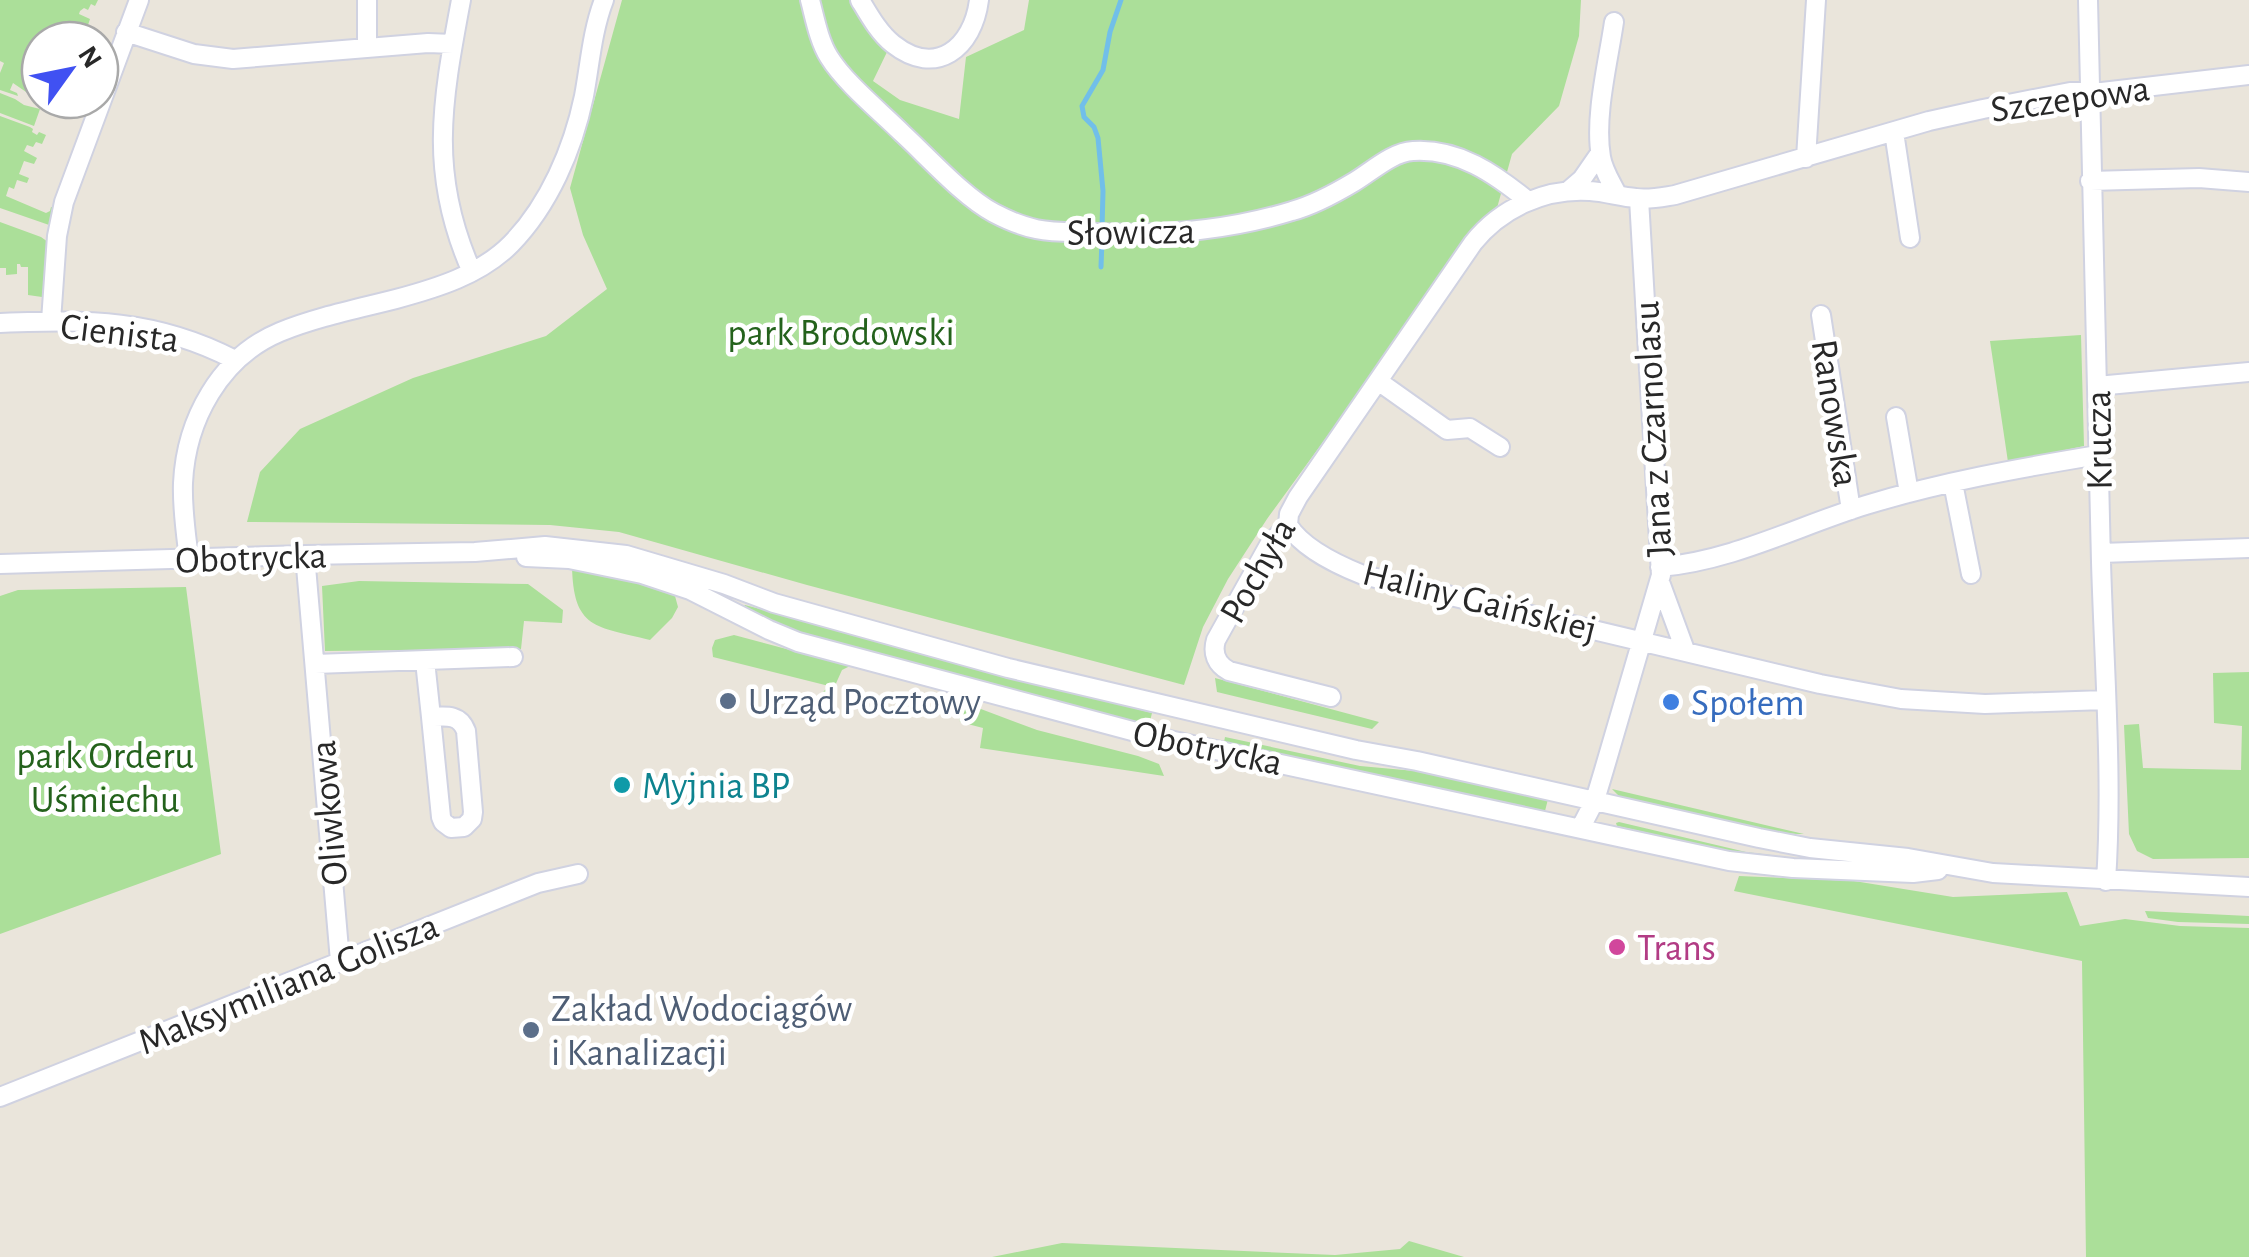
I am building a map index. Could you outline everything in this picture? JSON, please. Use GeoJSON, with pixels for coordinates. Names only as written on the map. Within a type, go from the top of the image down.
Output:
{"type":"FeatureCollection","features":[{"type":"Feature","properties":{"kind":"street"},"geometry":{"type":"LineString","coordinates":[[50,321],[64,202],[139,0]]}},
{"type":"Feature","properties":{"kind":"street"},"geometry":{"type":"LineString","coordinates":[[367,0],[368,48]]}},
{"type":"Feature","properties":{"kind":"street"},"geometry":{"type":"LineString","coordinates":[[461,0],[445,88],[442,166],[450,214],[472,272]]}},
{"type":"Feature","properties":{"kind":"street"},"geometry":{"type":"LineString","coordinates":[[189,559],[183,496],[186,455],[204,404],[226,370],[276,334],[306,322],[431,289],[472,272],[508,246],[538,210],[562,162],[578,115],[604,0]]}},
{"type":"Feature","properties":{"kind":"street","name":"Słowicza"},"geometry":{"type":"LineString","coordinates":[[810,0],[824,48],[838,69],[978,202],[1034,230],[1146,235],[1264,220],[1334,194],[1396,156],[1416,150],[1469,161],[1507,183],[1528,201]]}},
{"type":"Feature","properties":{"kind":"street"},"geometry":{"type":"LineString","coordinates":[[860,0],[888,40],[916,56],[933,58],[949,54],[966,40],[974,26],[978,0]]}},
{"type":"Feature","properties":{"kind":"street"},"geometry":{"type":"LineString","coordinates":[[1806,158],[1816,0]]}},
{"type":"Feature","properties":{"kind":"street","name":"Krucza"},"geometry":{"type":"LineString","coordinates":[[2088,0],[2106,881]]}},
{"type":"Feature","properties":{"kind":"street"},"geometry":{"type":"LineString","coordinates":[[1614,22],[1601,110],[1600,153],[1617,194]]}},
{"type":"Feature","properties":{"kind":"street"},"geometry":{"type":"LineString","coordinates":[[126,32],[194,54],[233,59],[453,44]]}},
{"type":"Feature","properties":{"kind":"street","name":"Szczepowa"},"geometry":{"type":"LineString","coordinates":[[1617,194],[1638,199],[1675,195],[1982,109],[2070,92],[2249,74]]}},
{"type":"Feature","properties":{"kind":"street"},"geometry":{"type":"LineString","coordinates":[[1894,132],[1910,238]]}},
{"type":"Feature","properties":{"kind":"street"},"geometry":{"type":"LineString","coordinates":[[1568,191],[1600,153]]}},
{"type":"Feature","properties":{"kind":"street"},"geometry":{"type":"LineString","coordinates":[[2090,180],[2200,178],[2249,182]]}},
{"type":"Feature","properties":{"kind":"street","name":"Pochyła"},"geometry":{"type":"LineString","coordinates":[[1332,698],[1228,671],[1219,664],[1214,650],[1216,640],[1260,560],[1288,525],[1298,497],[1481,233],[1502,215],[1528,201],[1568,191],[1617,194]]}},
{"type":"Feature","properties":{"kind":"street","name":"Jana z Czarnolasu"},"geometry":{"type":"LineString","coordinates":[[1582,828],[1594,800],[1660,574],[1638,199]]}},
{"type":"Feature","properties":{"kind":"street","name":"Ranowska"},"geometry":{"type":"LineString","coordinates":[[1821,315],[1850,510]]}},
{"type":"Feature","properties":{"kind":"street","name":"Cienista"},"geometry":{"type":"LineString","coordinates":[[0,323],[108,323],[161,330],[194,340],[235,360]]}},
{"type":"Feature","properties":{"kind":"street"},"geometry":{"type":"LineString","coordinates":[[2097,386],[2249,372]]}},
{"type":"Feature","properties":{"kind":"street"},"geometry":{"type":"LineString","coordinates":[[1378,381],[1447,430],[1470,428],[1500,447]]}},
{"type":"Feature","properties":{"kind":"street","name":"Ranowska"},"geometry":{"type":"LineString","coordinates":[[1896,417],[1909,493]]}},
{"type":"Feature","properties":{"kind":"street","name":"Ranowska"},"geometry":{"type":"LineString","coordinates":[[1660,574],[1909,493],[2098,455]]}},
{"type":"Feature","properties":{"kind":"street"},"geometry":{"type":"LineString","coordinates":[[1953,483],[1971,574]]}},
{"type":"Feature","properties":{"kind":"street","name":"Haliny Gaińskiej"},"geometry":{"type":"LineString","coordinates":[[1288,525],[1303,542],[1364,575],[1809,681],[1901,700],[1985,704],[2105,700]]}},
{"type":"Feature","properties":{"kind":"street","name":"Obotrycka"},"geometry":{"type":"LineString","coordinates":[[0,568],[475,552],[546,546],[626,555],[793,608],[1008,668],[1321,742],[1810,848],[1908,858],[1993,873],[2249,887]]}},
{"type":"Feature","properties":{"kind":"street"},"geometry":{"type":"LineString","coordinates":[[2101,553],[2249,548]]}},
{"type":"Feature","properties":{"kind":"street","name":"Obotrycka"},"geometry":{"type":"LineString","coordinates":[[475,552],[568,559],[642,574],[690,590],[769,630],[811,646],[1151,736],[1582,828],[1752,864],[1913,873],[1958,868]]}},
{"type":"Feature","properties":{"kind":"street","name":"Oliwkowa"},"geometry":{"type":"LineString","coordinates":[[306,555],[340,961]]}},
{"type":"Feature","properties":{"kind":"street"},"geometry":{"type":"LineString","coordinates":[[1660,574],[1684,650]]}},
{"type":"Feature","properties":{"kind":"street"},"geometry":{"type":"LineString","coordinates":[[315,664],[513,657]]}},
{"type":"Feature","properties":{"kind":"street"},"geometry":{"type":"LineString","coordinates":[[425,661],[442,822],[451,828],[464,828],[473,812],[466,731],[454,717],[431,717]]}},
{"type":"Feature","properties":{"kind":"street","name":"Maksymiliana Golisza"},"geometry":{"type":"LineString","coordinates":[[0,1097],[538,884],[578,874]]}},
{"type":"Feature","properties":{"kind":"green space"},"geometry":{"type":"Polygon","coordinates":[[[0,0],[98,0],[95,6],[91,4],[88,10],[80,11],[90,20],[20,20],[20,88],[13,83],[10,90],[18,96],[0,90],[4,63],[0,61],[0,0]]]}},
{"type":"Feature","properties":{"kind":"green space","name":"park Brodowski"},"geometry":{"type":"Polygon","coordinates":[[[622,0],[854,0],[887,52],[873,81],[900,100],[959,119],[966,57],[1024,30],[1029,0],[1581,0],[1579,36],[1559,106],[1512,154],[1497,208],[1471,233],[1228,579],[1203,627],[1184,685],[619,532],[550,525],[247,522],[260,472],[300,429],[413,378],[546,336],[607,289],[583,235],[570,188],[622,0]]]}},
{"type":"Feature","properties":{"kind":"green space"},"geometry":{"type":"Polygon","coordinates":[[[0,93],[20,102],[20,120],[36,120],[34,126],[0,113],[0,93]]]}},
{"type":"Feature","properties":{"kind":"green space"},"geometry":{"type":"Polygon","coordinates":[[[0,116],[30,127],[37,135],[46,135],[42,144],[27,145],[24,151],[37,158],[34,164],[24,161],[19,174],[29,178],[27,183],[17,180],[6,196],[46,213],[51,207],[56,208],[52,226],[0,208],[0,116]]]}},
{"type":"Feature","properties":{"kind":"green space"},"geometry":{"type":"Polygon","coordinates":[[[0,222],[48,242],[42,297],[28,295],[28,267],[17,264],[17,274],[6,275],[6,268],[0,268],[0,222]]]}},
{"type":"Feature","properties":{"kind":"green space"},"geometry":{"type":"Polygon","coordinates":[[[2081,335],[2084,446],[2008,462],[1990,341],[2081,335]]]}},
{"type":"Feature","properties":{"kind":"green space"},"geometry":{"type":"Polygon","coordinates":[[[572,565],[668,586],[678,607],[650,640],[602,627],[583,614],[577,602],[572,565]]]}},
{"type":"Feature","properties":{"kind":"green space"},"geometry":{"type":"Polygon","coordinates":[[[359,581],[528,584],[563,610],[562,623],[524,621],[521,649],[325,651],[322,586],[359,581]]]}},
{"type":"Feature","properties":{"kind":"green space","name":"park Orderu Uśmiechu"},"geometry":{"type":"Polygon","coordinates":[[[186,587],[221,854],[0,934],[0,596],[18,590],[186,587]]]}},
{"type":"Feature","properties":{"kind":"green space"},"geometry":{"type":"Polygon","coordinates":[[[745,605],[1152,713],[1149,725],[812,637],[770,624],[742,608],[745,605]]]}},
{"type":"Feature","properties":{"kind":"green space"},"geometry":{"type":"Polygon","coordinates":[[[734,635],[850,666],[842,670],[833,690],[820,695],[829,686],[713,657],[715,640],[734,635]]]}},
{"type":"Feature","properties":{"kind":"green space"},"geometry":{"type":"Polygon","coordinates":[[[2249,672],[2249,858],[2153,859],[2137,851],[2129,834],[2124,725],[2139,724],[2143,768],[2241,770],[2242,726],[2214,723],[2213,673],[2249,672]]]}},
{"type":"Feature","properties":{"kind":"green space"},"geometry":{"type":"Polygon","coordinates":[[[1215,678],[1379,722],[1372,729],[1217,692],[1215,678]]]}},
{"type":"Feature","properties":{"kind":"green space"},"geometry":{"type":"Polygon","coordinates":[[[957,700],[1037,730],[1138,756],[1159,764],[1164,776],[980,748],[983,728],[960,722],[957,700]]]}},
{"type":"Feature","properties":{"kind":"green space"},"geometry":{"type":"Polygon","coordinates":[[[1225,737],[1360,766],[1415,771],[1548,799],[1545,811],[1224,742],[1225,737]]]}},
{"type":"Feature","properties":{"kind":"green space"},"geometry":{"type":"Polygon","coordinates":[[[1612,789],[1804,834],[1705,817],[1619,796],[1612,789]]]}},
{"type":"Feature","properties":{"kind":"green space"},"geometry":{"type":"Polygon","coordinates":[[[1619,822],[1772,857],[1770,860],[1617,826],[1619,822]]]}},
{"type":"Feature","properties":{"kind":"green space"},"geometry":{"type":"Polygon","coordinates":[[[1739,876],[1854,881],[1953,897],[2067,892],[2080,926],[2125,919],[2180,926],[2249,928],[2249,1257],[2086,1257],[2082,961],[1734,891],[1739,876]]]}},
{"type":"Feature","properties":{"kind":"green space"},"geometry":{"type":"Polygon","coordinates":[[[2145,911],[2249,916],[2249,924],[2178,922],[2148,918],[2145,911]]]}},
{"type":"Feature","properties":{"kind":"green space"},"geometry":{"type":"Polygon","coordinates":[[[1409,1241],[1464,1257],[992,1257],[1062,1243],[1335,1255],[1400,1249],[1409,1241]]]}},
{"type":"Feature","properties":{"kind":"waterway"},"geometry":{"type":"LineString","coordinates":[[1102,229],[1098,138],[1084,117],[1082,106],[1103,70],[1121,0]]}},
{"type":"Feature","properties":{"kind":"waterway"},"geometry":{"type":"LineString","coordinates":[[1101,267],[1102,240]]}},
{"type":"Feature","properties":{"kind":"place","name":"Urząd Pocztowy"},"geometry":{"type":"Point","coordinates":[728,701]}},
{"type":"Feature","properties":{"kind":"place","name":"Społem"},"geometry":{"type":"Point","coordinates":[1671,702]}},
{"type":"Feature","properties":{"kind":"place","name":"Myjnia BP"},"geometry":{"type":"Point","coordinates":[622,785]}},
{"type":"Feature","properties":{"kind":"place","name":"Trans"},"geometry":{"type":"Point","coordinates":[1617,947]}},
{"type":"Feature","properties":{"kind":"place","name":"Zakład Wodociągów i Kanalizacji"},"geometry":{"type":"Point","coordinates":[531,1030]}}]}
